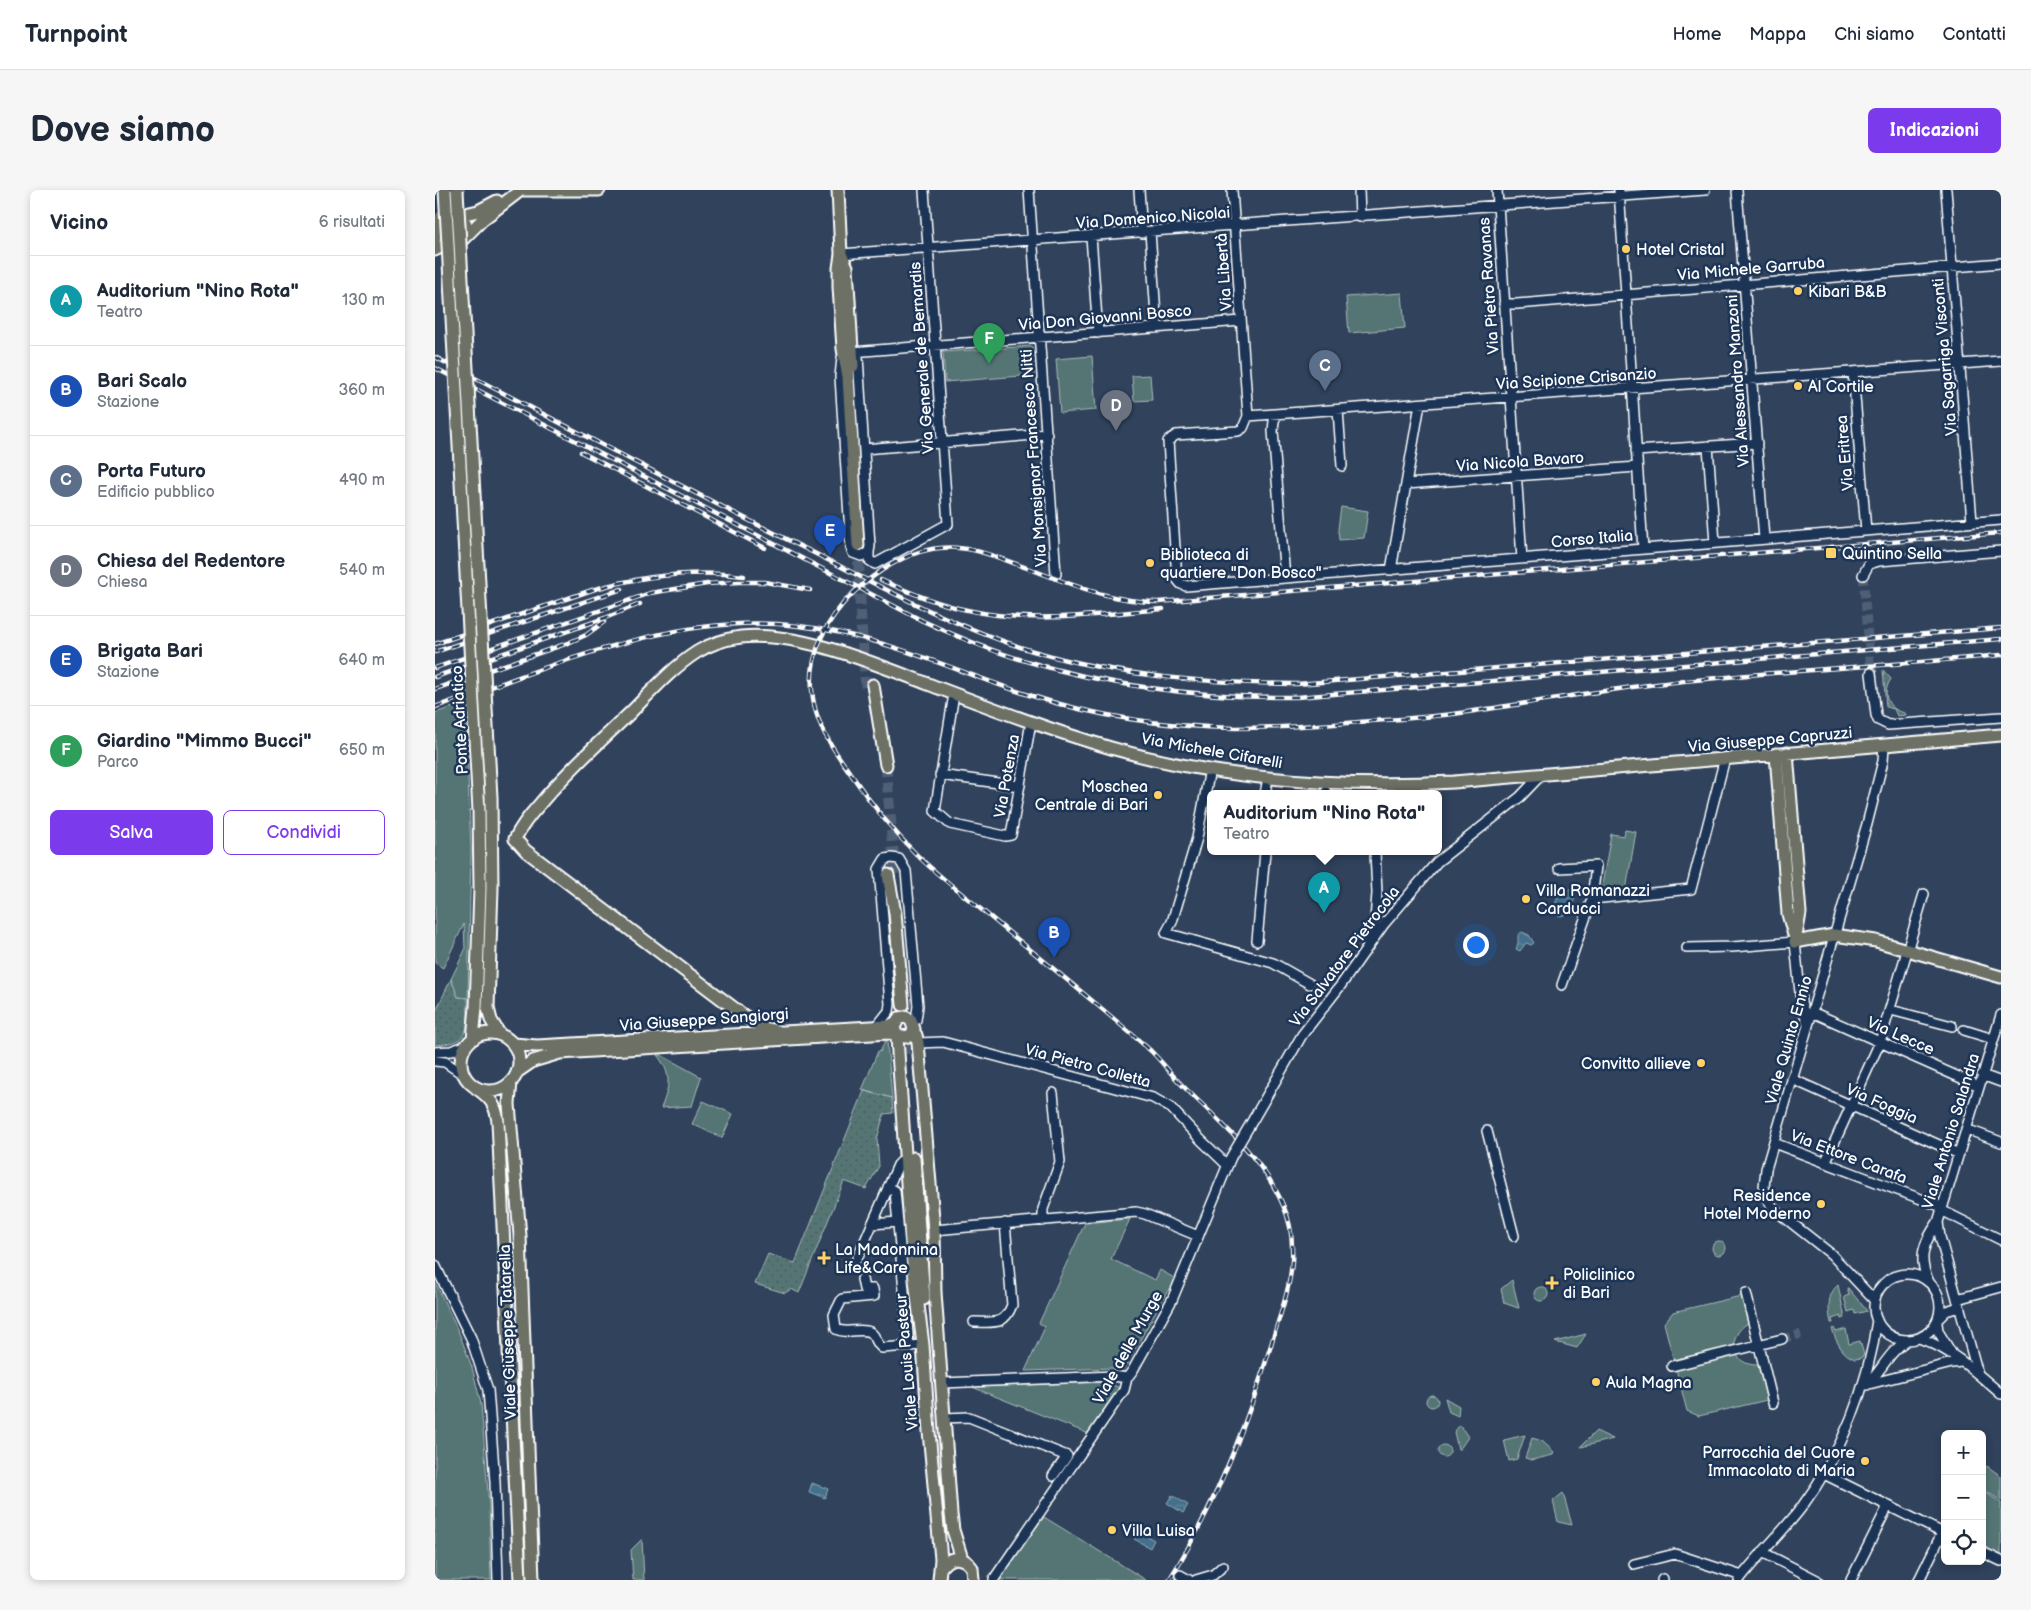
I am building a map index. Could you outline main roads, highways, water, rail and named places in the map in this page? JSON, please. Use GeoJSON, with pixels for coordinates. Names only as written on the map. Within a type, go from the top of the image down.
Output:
{"type":"FeatureCollection","features":[{"type":"Feature","properties":{"kind":"main road","name":"Ponte Adriatico"},"geometry":{"type":"LineString","coordinates":[[445,190],[478,775],[480,889],[476,1007],[469,1043]]}},
{"type":"Feature","properties":{"kind":"main road","name":"Ponte Adriatico"},"geometry":{"type":"LineString","coordinates":[[458,190],[491,797],[492,888],[488,1008],[491,1020],[500,1036]]}},
{"type":"Feature","properties":{"kind":"main road"},"geometry":{"type":"LineString","coordinates":[[435,250],[448,243],[459,242],[482,220],[521,190]]}},
{"type":"Feature","properties":{"kind":"main road"},"geometry":{"type":"LineString","coordinates":[[448,243],[439,237],[437,229],[449,213],[461,215],[478,211],[521,190],[599,190]]}},
{"type":"Feature","properties":{"kind":"main road"},"geometry":{"type":"LineString","coordinates":[[838,190],[841,254],[839,268],[864,547]]}},
{"type":"Feature","properties":{"kind":"main road"},"geometry":{"type":"LineString","coordinates":[[461,215],[467,224],[466,235]]}},
{"type":"Feature","properties":{"kind":"main road","name":"Via Michele Cifarelli"},"geometry":{"type":"LineString","coordinates":[[743,1015],[526,851],[515,839],[526,821],[580,761],[679,666],[697,652],[723,640],[739,637],[767,637],[805,643],[890,670],[1031,722],[1112,748],[1210,769],[1267,778],[1373,789],[1541,775]]}},
{"type":"Feature","properties":{"kind":"main road"},"geometry":{"type":"LineString","coordinates":[[870,686],[882,766]]}},
{"type":"Feature","properties":{"kind":"main road","name":"Via Giuseppe Capruzzi"},"geometry":{"type":"LineString","coordinates":[[1541,775],[2001,735]]}},
{"type":"Feature","properties":{"kind":"main road"},"geometry":{"type":"LineString","coordinates":[[1782,753],[1778,774],[1788,914],[1795,918]]}},
{"type":"Feature","properties":{"kind":"main road"},"geometry":{"type":"LineString","coordinates":[[1782,753],[1790,777],[1795,942],[1835,935],[1908,950],[2001,977]]}},
{"type":"Feature","properties":{"kind":"main road"},"geometry":{"type":"LineString","coordinates":[[1778,774],[1784,772],[1788,773],[1790,777]]}},
{"type":"Feature","properties":{"kind":"main road"},"geometry":{"type":"LineString","coordinates":[[892,874],[902,913],[907,1005],[895,913],[890,890],[892,874]]}},
{"type":"Feature","properties":{"kind":"main road","name":"Viale Louis Pasteur"},"geometry":{"type":"LineString","coordinates":[[890,890],[889,914],[898,1009],[896,1026],[912,1256],[923,1346],[941,1559],[940,1574]]}},
{"type":"Feature","properties":{"kind":"main road"},"geometry":{"type":"LineString","coordinates":[[743,1015],[763,1028],[777,1031]]}},
{"type":"Feature","properties":{"kind":"main road"},"geometry":{"type":"LineString","coordinates":[[741,1034],[744,1025],[743,1015]]}},
{"type":"Feature","properties":{"kind":"main road"},"geometry":{"type":"LineString","coordinates":[[905,1017],[915,1032],[905,1037],[896,1026],[905,1017]]}},
{"type":"Feature","properties":{"kind":"main road","name":"Via Giuseppe Sangiorgi"},"geometry":{"type":"LineString","coordinates":[[514,1044],[537,1046],[878,1025],[896,1026]]}},
{"type":"Feature","properties":{"kind":"main road","name":"Via Giuseppe Sangiorgi"},"geometry":{"type":"LineString","coordinates":[[517,1072],[533,1060],[560,1053],[896,1026]]}},
{"type":"Feature","properties":{"kind":"main road","name":"Viale Louis Pasteur"},"geometry":{"type":"LineString","coordinates":[[915,1032],[935,1230],[935,1292],[953,1530],[962,1559]]}},
{"type":"Feature","properties":{"kind":"main road"},"geometry":{"type":"LineString","coordinates":[[482,1035],[500,1036],[514,1044],[519,1062],[517,1072],[511,1082],[501,1089],[494,1091],[476,1088],[464,1075],[462,1056],[469,1043],[482,1035]]}},
{"type":"Feature","properties":{"kind":"main road"},"geometry":{"type":"LineString","coordinates":[[923,1346],[922,1264],[909,1058],[928,1250],[935,1292]]}},
{"type":"Feature","properties":{"kind":"main road","name":"Viale Giuseppe Tatarella"},"geometry":{"type":"LineString","coordinates":[[511,1082],[509,1104],[522,1282],[533,1580]]}},
{"type":"Feature","properties":{"kind":"main road","name":"Viale Giuseppe Tatarella"},"geometry":{"type":"LineString","coordinates":[[476,1088],[495,1104],[498,1122],[509,1313],[520,1580]]}},
{"type":"Feature","properties":{"kind":"main road"},"geometry":{"type":"LineString","coordinates":[[940,1574],[948,1560],[953,1558],[962,1559],[969,1564],[975,1577]]}},
{"type":"Feature","properties":{"kind":"water"},"geometry":{"type":"Polygon","coordinates":[[[1565,890],[1574,892],[1574,900],[1570,911],[1560,916],[1556,914],[1555,904],[1565,890]]]}},
{"type":"Feature","properties":{"kind":"water"},"geometry":{"type":"Polygon","coordinates":[[[1522,932],[1529,935],[1534,943],[1531,945],[1526,943],[1520,951],[1516,949],[1518,935],[1522,932]]]}},
{"type":"Feature","properties":{"kind":"water"},"geometry":{"type":"Polygon","coordinates":[[[812,1483],[828,1489],[825,1498],[809,1492],[812,1483]]]}},
{"type":"Feature","properties":{"kind":"water"},"geometry":{"type":"Polygon","coordinates":[[[1172,1495],[1188,1505],[1183,1513],[1167,1503],[1172,1495]]]}},
{"type":"Feature","properties":{"kind":"water"},"geometry":{"type":"Polygon","coordinates":[[[1138,1531],[1154,1540],[1150,1548],[1134,1539],[1138,1531]]]}},
{"type":"Feature","properties":{"kind":"tunnel"},"geometry":{"type":"LineString","coordinates":[[858,545],[866,687]]}},
{"type":"Feature","properties":{"kind":"tunnel"},"geometry":{"type":"LineString","coordinates":[[1863,575],[1871,673]]}},
{"type":"Feature","properties":{"kind":"tunnel"},"geometry":{"type":"LineString","coordinates":[[886,765],[895,874]]}},
{"type":"Feature","properties":{"kind":"tunnel"},"geometry":{"type":"LineString","coordinates":[[904,1010],[905,1059]]}},
{"type":"Feature","properties":{"kind":"tunnel"},"geometry":{"type":"LineString","coordinates":[[1782,1339],[1801,1334]]}},
{"type":"Feature","properties":{"kind":"railway"},"geometry":{"type":"LineString","coordinates":[[435,357],[661,476],[913,603],[972,629],[1033,651],[1066,660],[1131,673],[1197,680],[1297,684],[2001,628]]}},
{"type":"Feature","properties":{"kind":"railway"},"geometry":{"type":"LineString","coordinates":[[435,368],[923,621],[973,643],[1013,657],[1059,670],[1127,685],[1228,696],[1297,697],[2001,639]]}},
{"type":"Feature","properties":{"kind":"railway"},"geometry":{"type":"LineString","coordinates":[[581,452],[765,548]]}},
{"type":"Feature","properties":{"kind":"railway"},"geometry":{"type":"LineString","coordinates":[[1169,1580],[1186,1552],[1215,1495],[1240,1436],[1261,1376],[1284,1303],[1291,1272],[1292,1239],[1286,1212],[1274,1187],[1252,1155],[1178,1081],[1151,1051],[933,870],[899,836],[867,797],[827,738],[819,721],[813,699],[812,673],[817,649],[828,625],[844,602],[868,580],[896,562],[925,550],[940,548],[974,550],[1091,591],[1124,599],[1158,602],[2001,533]]}},
{"type":"Feature","properties":{"kind":"railway"},"geometry":{"type":"LineString","coordinates":[[435,644],[613,584],[669,575],[725,574],[744,576]]}},
{"type":"Feature","properties":{"kind":"railway"},"geometry":{"type":"LineString","coordinates":[[881,580],[937,602],[995,615],[1067,617],[1163,609]]}},
{"type":"Feature","properties":{"kind":"railway"},"geometry":{"type":"LineString","coordinates":[[435,668],[650,593],[707,584],[739,582],[765,582],[810,590]]}},
{"type":"Feature","properties":{"kind":"railway"},"geometry":{"type":"LineString","coordinates":[[435,652],[622,589]]}},
{"type":"Feature","properties":{"kind":"railway"},"geometry":{"type":"LineString","coordinates":[[435,677],[640,604]]}},
{"type":"Feature","properties":{"kind":"railway"},"geometry":{"type":"LineString","coordinates":[[435,689],[568,643],[586,635],[604,622]]}},
{"type":"Feature","properties":{"kind":"railway"},"geometry":{"type":"LineString","coordinates":[[435,707],[613,646],[659,634],[705,627],[752,624],[799,626],[858,637],[915,654],[1029,695],[1079,709],[1157,723],[1235,728],[1303,726],[1431,717],[1686,681],[2001,655]]}},
{"type":"Feature","properties":{"kind":"place","name":"Hotel Cristal"},"geometry":{"type":"Point","coordinates":[1626,249]}},
{"type":"Feature","properties":{"kind":"place","name":"Kibari B&B"},"geometry":{"type":"Point","coordinates":[1798,291]}},
{"type":"Feature","properties":{"kind":"place","name":"Giardino \"Mimmo Bucci\""},"geometry":{"type":"Point","coordinates":[989,364]}},
{"type":"Feature","properties":{"kind":"place","name":"Al Cortile"},"geometry":{"type":"Point","coordinates":[1798,386]}},
{"type":"Feature","properties":{"kind":"place","name":"Porta Futuro"},"geometry":{"type":"Point","coordinates":[1325,391]}},
{"type":"Feature","properties":{"kind":"place","name":"Chiesa del Redentore"},"geometry":{"type":"Point","coordinates":[1116,431]}},
{"type":"Feature","properties":{"kind":"place","name":"Quintino Sella"},"geometry":{"type":"Point","coordinates":[1831,553]}},
{"type":"Feature","properties":{"kind":"place","name":"Brigata Bari"},"geometry":{"type":"Point","coordinates":[830,556]}},
{"type":"Feature","properties":{"kind":"place","name":"Biblioteca di quartiere \"Don Bosco\""},"geometry":{"type":"Point","coordinates":[1150,563]}},
{"type":"Feature","properties":{"kind":"place","name":"Moschea Centrale di Bari"},"geometry":{"type":"Point","coordinates":[1158,795]}},
{"type":"Feature","properties":{"kind":"place","name":"Villa Romanazzi Carducci"},"geometry":{"type":"Point","coordinates":[1526,899]}},
{"type":"Feature","properties":{"kind":"place","name":"Auditorium \"Nino Rota\""},"geometry":{"type":"Point","coordinates":[1324,913]}},
{"type":"Feature","properties":{"kind":"place","name":"Bari Scalo"},"geometry":{"type":"Point","coordinates":[1054,958]}},
{"type":"Feature","properties":{"kind":"place","name":"Convitto allieve"},"geometry":{"type":"Point","coordinates":[1701,1063]}},
{"type":"Feature","properties":{"kind":"place","name":"Residence Hotel Moderno"},"geometry":{"type":"Point","coordinates":[1821,1204]}},
{"type":"Feature","properties":{"kind":"place","name":"La Madonnina Life&Care"},"geometry":{"type":"Point","coordinates":[824,1258]}},
{"type":"Feature","properties":{"kind":"place","name":"Policlinico di Bari"},"geometry":{"type":"Point","coordinates":[1552,1283]}},
{"type":"Feature","properties":{"kind":"place","name":"Aula Magna"},"geometry":{"type":"Point","coordinates":[1596,1382]}},
{"type":"Feature","properties":{"kind":"place","name":"Parrocchia del Cuore Immacolato di Maria"},"geometry":{"type":"Point","coordinates":[1865,1461]}},
{"type":"Feature","properties":{"kind":"place","name":"Villa Luisa"},"geometry":{"type":"Point","coordinates":[1112,1530]}}]}
